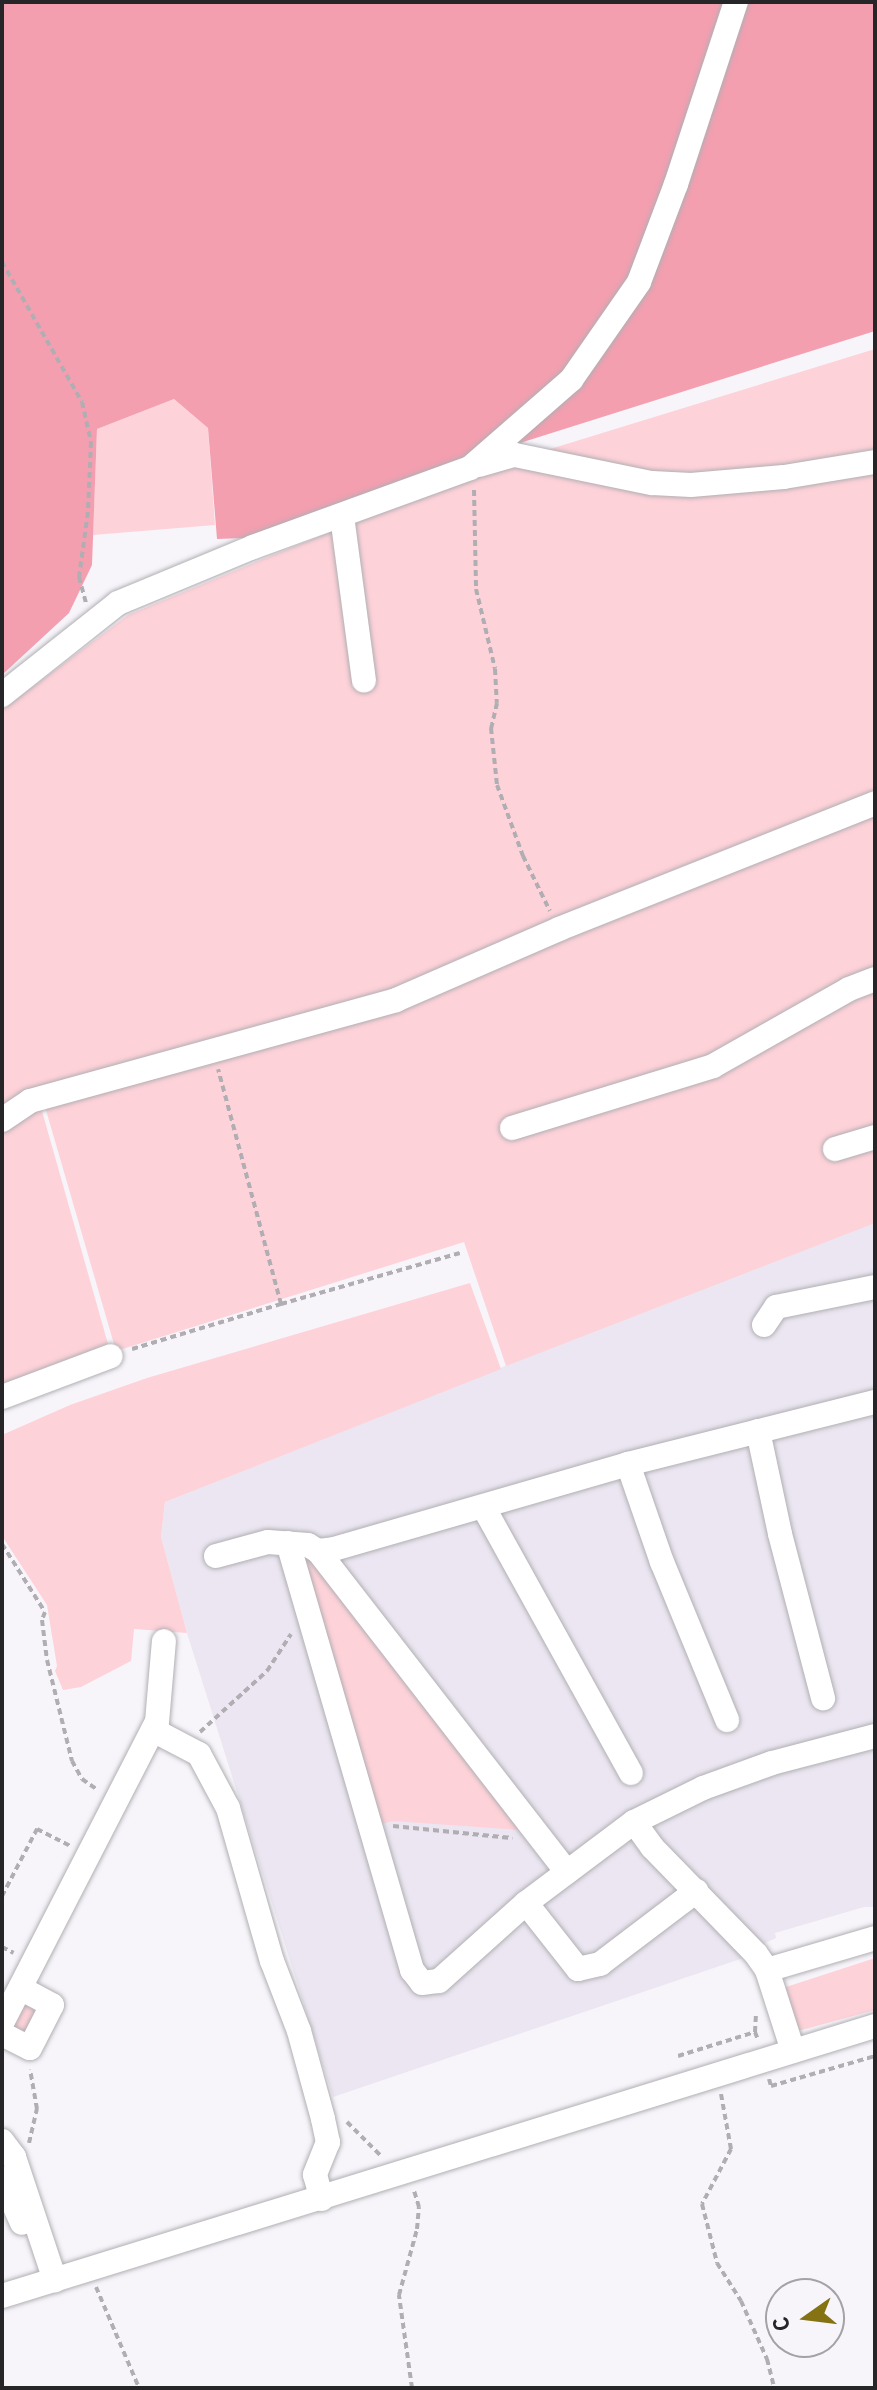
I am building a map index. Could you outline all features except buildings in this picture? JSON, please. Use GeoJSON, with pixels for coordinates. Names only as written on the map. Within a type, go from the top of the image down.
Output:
{"type":"FeatureCollection","features":[{"type":"Feature","properties":{"kind":"street"},"geometry":{"type":"LineString","coordinates":[[470,468],[571,380],[639,282],[676,184],[736,2]]}},
{"type":"Feature","properties":{"kind":"street"},"geometry":{"type":"LineString","coordinates":[[2,695],[118,603],[253,547],[470,468],[515,455],[652,483],[691,485],[784,477],[875,462]]}},
{"type":"Feature","properties":{"kind":"street"},"geometry":{"type":"LineString","coordinates":[[342,516],[364,681]]}},
{"type":"Feature","properties":{"kind":"street"},"geometry":{"type":"LineString","coordinates":[[2,1120],[30,1101],[213,1048],[396,1000],[559,929],[875,803]]}},
{"type":"Feature","properties":{"kind":"street"},"geometry":{"type":"LineString","coordinates":[[512,1128],[713,1066],[849,989],[875,979]]}},
{"type":"Feature","properties":{"kind":"street"},"geometry":{"type":"LineString","coordinates":[[835,1149],[875,1137]]}},
{"type":"Feature","properties":{"kind":"street"},"geometry":{"type":"LineString","coordinates":[[764,1325],[776,1307],[875,1287]]}},
{"type":"Feature","properties":{"kind":"street"},"geometry":{"type":"LineString","coordinates":[[2,1397],[111,1356]]}},
{"type":"Feature","properties":{"kind":"street"},"geometry":{"type":"LineString","coordinates":[[216,1556],[268,1542],[288,1543],[318,1551],[484,1508],[628,1464],[875,1402]]}},
{"type":"Feature","properties":{"kind":"street"},"geometry":{"type":"LineString","coordinates":[[758,1431],[780,1534],[823,1698]]}},
{"type":"Feature","properties":{"kind":"street"},"geometry":{"type":"LineString","coordinates":[[628,1464],[662,1562],[727,1720]]}},
{"type":"Feature","properties":{"kind":"street"},"geometry":{"type":"LineString","coordinates":[[484,1508],[631,1773]]}},
{"type":"Feature","properties":{"kind":"street"},"geometry":{"type":"LineString","coordinates":[[288,1543],[412,1970],[422,1983],[439,1981],[526,1903],[634,1822],[703,1788],[772,1763],[875,1736]]}},
{"type":"Feature","properties":{"kind":"street"},"geometry":{"type":"LineString","coordinates":[[318,1551],[567,1872]]}},
{"type":"Feature","properties":{"kind":"street"},"geometry":{"type":"LineString","coordinates":[[2,2023],[157,1722],[164,1641]]}},
{"type":"Feature","properties":{"kind":"street"},"geometry":{"type":"LineString","coordinates":[[153,1730],[199,1754],[228,1808],[272,1961],[299,2031],[321,2109],[328,2142],[315,2175],[322,2199]]}},
{"type":"Feature","properties":{"kind":"street"},"geometry":{"type":"LineString","coordinates":[[634,1822],[652,1847],[756,1954],[767,1970],[793,2051]]}},
{"type":"Feature","properties":{"kind":"street"},"geometry":{"type":"LineString","coordinates":[[526,1903],[578,1969],[600,1964],[696,1891]]}},
{"type":"Feature","properties":{"kind":"street"},"geometry":{"type":"LineString","coordinates":[[767,1970],[875,1938]]}},
{"type":"Feature","properties":{"kind":"street"},"geometry":{"type":"LineString","coordinates":[[2,2034],[30,2048],[52,2005],[20,1988]]}},
{"type":"Feature","properties":{"kind":"street"},"geometry":{"type":"LineString","coordinates":[[2,2296],[875,2026]]}},
{"type":"Feature","properties":{"kind":"street"},"geometry":{"type":"LineString","coordinates":[[2,2141],[14,2157],[55,2280]]}},
{"type":"Feature","properties":{"kind":"street"},"geometry":{"type":"LineString","coordinates":[[5,2192],[24,2229],[42,2239]]}},
{"type":"Feature","properties":{"kind":"path"},"geometry":{"type":"LineString","coordinates":[[2,262],[16,293],[57,352],[82,402],[91,442],[88,512],[79,577],[91,625]]}},
{"type":"Feature","properties":{"kind":"path"},"geometry":{"type":"LineString","coordinates":[[470,468],[475,493],[476,589],[495,669],[497,703],[491,728],[497,785],[523,856],[559,929]]}},
{"type":"Feature","properties":{"kind":"path"},"geometry":{"type":"LineString","coordinates":[[213,1048],[281,1304]]}},
{"type":"Feature","properties":{"kind":"path"},"geometry":{"type":"LineString","coordinates":[[111,1356],[460,1253]]}},
{"type":"Feature","properties":{"kind":"path"},"geometry":{"type":"LineString","coordinates":[[2,1544],[45,1612],[42,1620],[47,1660],[72,1761],[82,1779],[116,1803]]}},
{"type":"Feature","properties":{"kind":"path"},"geometry":{"type":"LineString","coordinates":[[182,1745],[214,1723],[267,1671],[306,1605]]}},
{"type":"Feature","properties":{"kind":"path"},"geometry":{"type":"LineString","coordinates":[[372,1833],[395,1825],[543,1841]]}},
{"type":"Feature","properties":{"kind":"path"},"geometry":{"type":"LineString","coordinates":[[2,1896],[37,1829],[89,1855]]}},
{"type":"Feature","properties":{"kind":"path"},"geometry":{"type":"LineString","coordinates":[[26,2155],[37,2109],[27,2052],[30,2048]]}},
{"type":"Feature","properties":{"kind":"path"},"geometry":{"type":"LineString","coordinates":[[757,2083],[769,2080]]}},
{"type":"Feature","properties":{"kind":"path"},"geometry":{"type":"LineString","coordinates":[[733,2090],[721,2094],[731,2149],[702,2204],[717,2263],[741,2301],[767,2359],[774,2388]]}},
{"type":"Feature","properties":{"kind":"path"},"geometry":{"type":"LineString","coordinates":[[321,2109],[348,2122],[382,2157],[402,2151],[409,2172],[419,2207],[399,2295],[412,2388]]}},
{"type":"Feature","properties":{"kind":"path"},"geometry":{"type":"LineString","coordinates":[[95,2284],[139,2388]]}},
{"type":"Feature","properties":{"kind":"shaded area"},"geometry":{"type":"Polygon","coordinates":[[[2,2],[875,2],[875,331],[453,464],[244,538],[217,539],[208,428],[174,399],[97,429],[92,565],[69,613],[2,675],[2,2]]]}},
{"type":"Feature","properties":{"kind":"shaded area"},"geometry":{"type":"Polygon","coordinates":[[[875,349],[875,1223],[506,1366],[464,1242],[116,1351],[39,1086],[2,1105],[2,710],[128,615],[263,559],[505,463],[875,349]]]}},
{"type":"Feature","properties":{"kind":"shaded area"},"geometry":{"type":"Polygon","coordinates":[[[174,399],[208,428],[215,525],[93,535],[97,429],[174,399]]]}},
{"type":"Feature","properties":{"kind":"shaded area"},"geometry":{"type":"Polygon","coordinates":[[[40,1104],[110,1351],[2,1393],[2,1130],[40,1104]]]}},
{"type":"Feature","properties":{"kind":"shaded area"},"geometry":{"type":"Polygon","coordinates":[[[875,1218],[875,1907],[864,1907],[775,1933],[776,1938],[761,1945],[764,1951],[333,2097],[187,1633],[161,1537],[165,1502],[875,1218]]]}},
{"type":"Feature","properties":{"kind":"shaded area"},"geometry":{"type":"Polygon","coordinates":[[[470,1283],[501,1369],[165,1502],[161,1537],[187,1633],[134,1629],[131,1661],[81,1687],[63,1690],[55,1671],[57,1666],[47,1605],[2,1536],[2,1435],[70,1405],[147,1378],[470,1283]]]}},
{"type":"Feature","properties":{"kind":"shaded area"},"geometry":{"type":"Polygon","coordinates":[[[305,1550],[522,1830],[393,1821],[376,1825],[303,1553],[305,1550]]]}},
{"type":"Feature","properties":{"kind":"shaded area"},"geometry":{"type":"Polygon","coordinates":[[[875,1958],[875,2010],[798,2031],[783,1988],[875,1958]]]}},
{"type":"Feature","properties":{"kind":"shaded area"},"geometry":{"type":"Polygon","coordinates":[[[18,2001],[37,2006],[28,2034],[9,2030],[18,2001]]]}}]}
